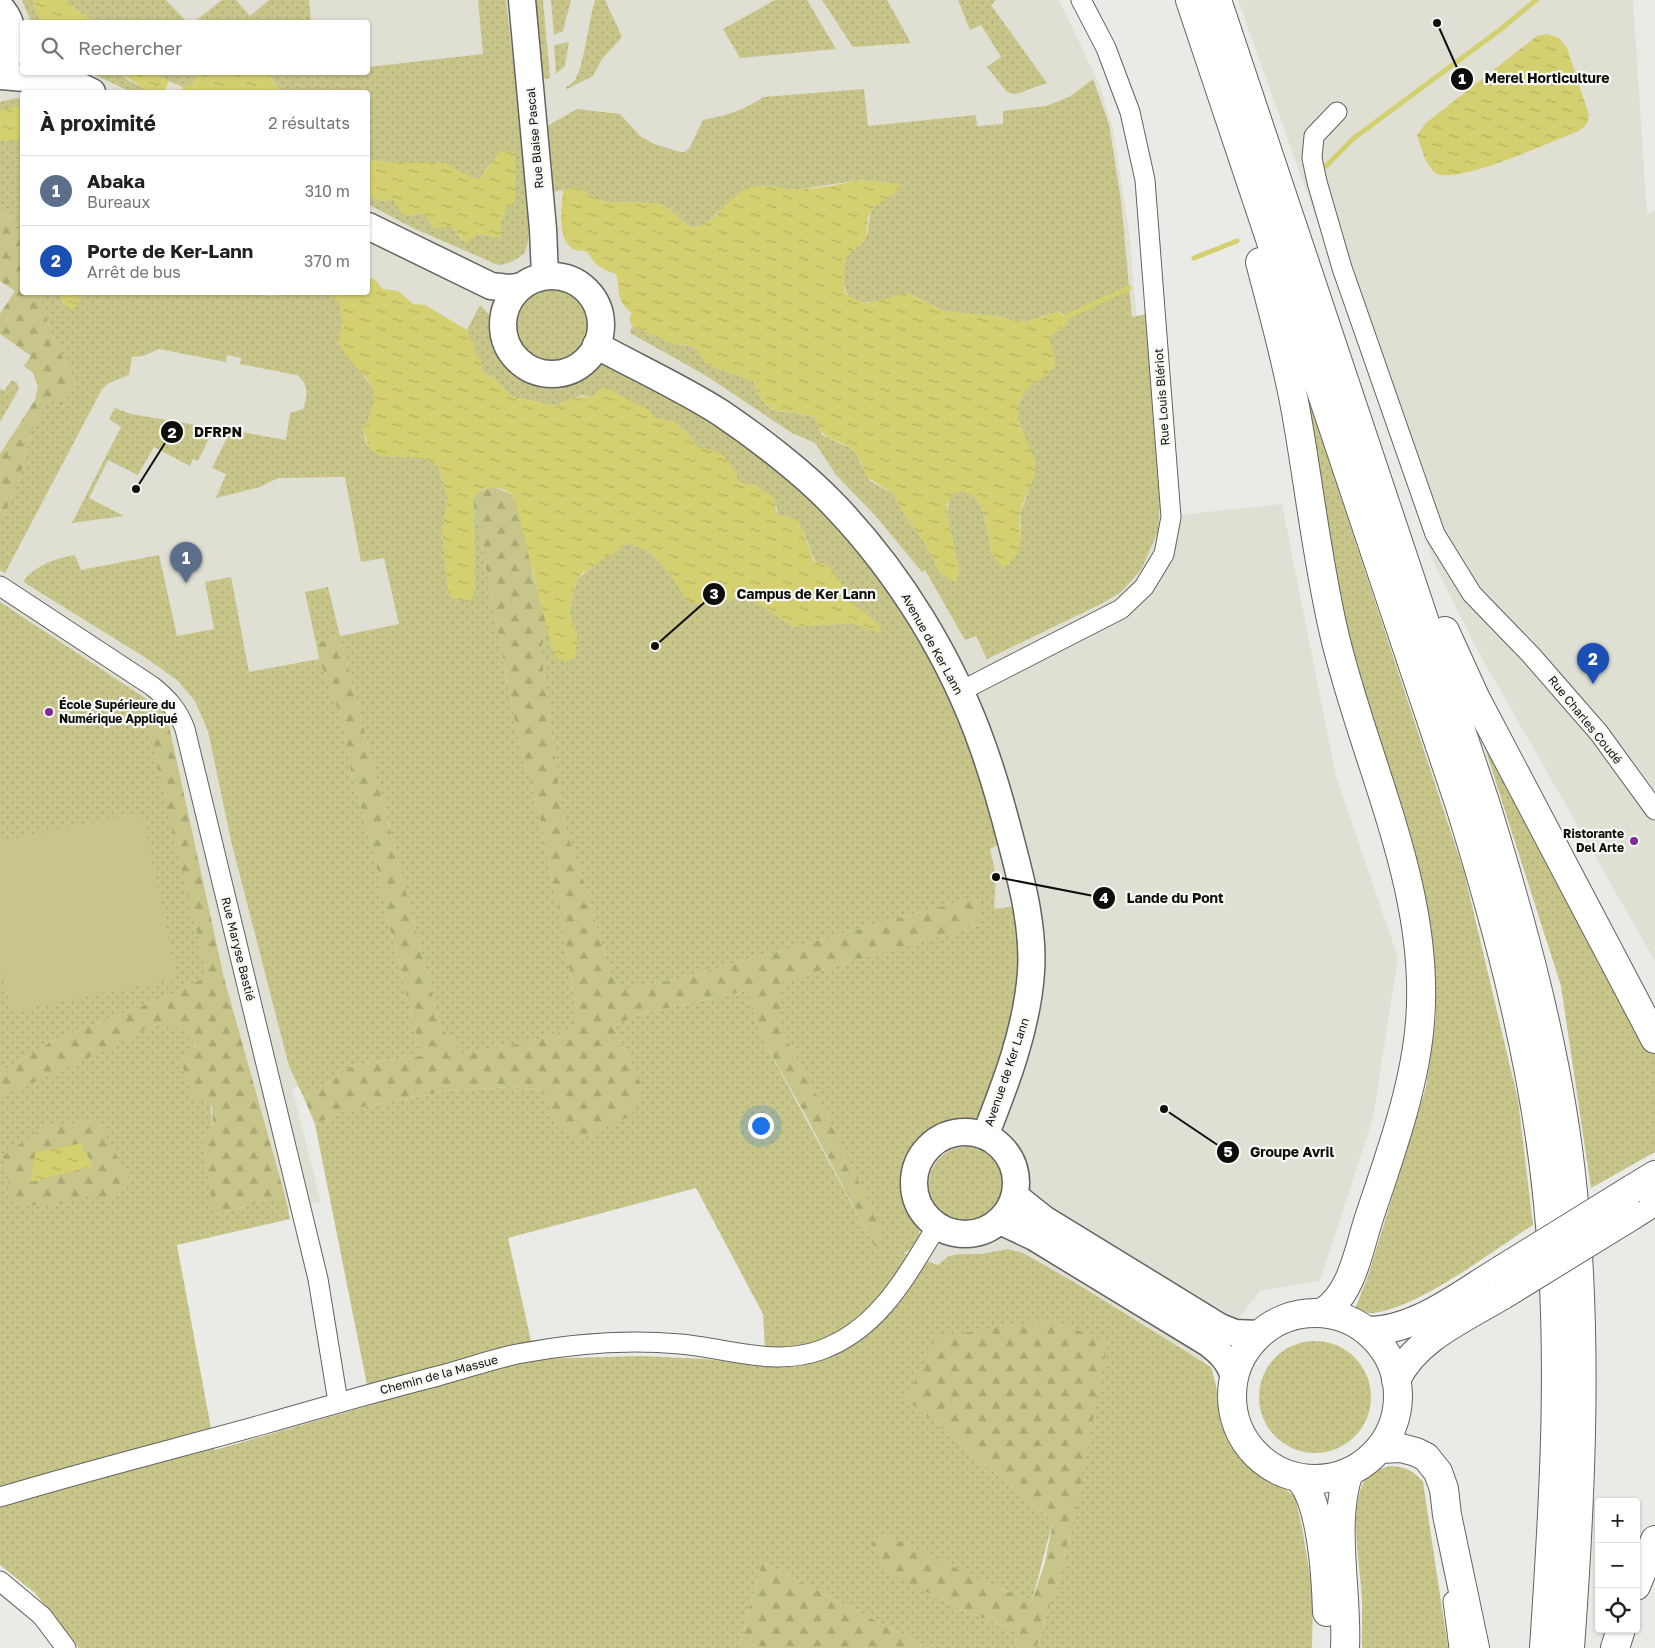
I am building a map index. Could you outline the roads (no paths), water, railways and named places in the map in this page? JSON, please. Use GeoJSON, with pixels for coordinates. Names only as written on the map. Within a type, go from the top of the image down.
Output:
{"type":"FeatureCollection","features":[{"type":"Feature","properties":{"kind":"main road"},"geometry":{"type":"LineString","coordinates":[[1190,0],[1279,334],[1296,409],[1334,630],[1349,691],[1410,888],[1418,934],[1422,981],[1421,1021],[1412,1079],[1352,1270],[1341,1295],[1330,1308],[1321,1313]]}},
{"type":"Feature","properties":{"kind":"main road"},"geometry":{"type":"LineString","coordinates":[[1190,0],[1460,806],[1489,903],[1513,999],[1541,1149],[1548,1203],[1554,1295],[1554,1474],[1544,1648]]}},
{"type":"Feature","properties":{"kind":"main road"},"geometry":{"type":"LineString","coordinates":[[1217,0],[1484,802],[1513,895],[1537,992],[1558,1090],[1573,1191],[1581,1387],[1570,1648]]}},
{"type":"Feature","properties":{"kind":"main road"},"geometry":{"type":"LineString","coordinates":[[1232,44],[1307,238],[1456,658],[1655,1039]]}},
{"type":"Feature","properties":{"kind":"main road"},"geometry":{"type":"LineString","coordinates":[[1396,1380],[1420,1346],[1502,1283],[1640,1202],[1655,1174]]}},
{"type":"Feature","properties":{"kind":"main road"},"geometry":{"type":"LineString","coordinates":[[1367,1331],[1395,1327],[1502,1283]]}},
{"type":"Feature","properties":{"kind":"main road"},"geometry":{"type":"LineString","coordinates":[[1321,1313],[1345,1319],[1367,1331],[1386,1353],[1396,1380],[1398,1398],[1396,1416],[1380,1449],[1360,1466],[1333,1478],[1298,1478],[1268,1466],[1244,1442],[1232,1410],[1234,1377],[1239,1361],[1248,1347],[1259,1334],[1273,1324],[1288,1317],[1321,1313]]}},
{"type":"Feature","properties":{"kind":"main road"},"geometry":{"type":"LineString","coordinates":[[1380,1449],[1401,1448],[1416,1452],[1426,1458],[1438,1472],[1444,1489],[1447,1515],[1475,1648]]}},
{"type":"Feature","properties":{"kind":"main road"},"geometry":{"type":"LineString","coordinates":[[1344,1648],[1346,1614],[1341,1539],[1342,1510],[1349,1472]]}},
{"type":"Feature","properties":{"kind":"main road"},"geometry":{"type":"LineString","coordinates":[[1298,1478],[1306,1486],[1318,1527],[1326,1583],[1329,1648]]}},
{"type":"Feature","properties":{"kind":"main road"},"geometry":{"type":"LineString","coordinates":[[1640,1576],[1655,1540]]}},
{"type":"Feature","properties":{"kind":"main road"},"geometry":{"type":"LineString","coordinates":[[1615,1648],[1620,1633]]}},
{"type":"Feature","properties":{"kind":"street","name":"Rue Blaise Pascal"},"geometry":{"type":"LineString","coordinates":[[522,0],[543,220],[534,281]]}},
{"type":"Feature","properties":{"kind":"street","name":"Rue Louis Blériot"},"geometry":{"type":"LineString","coordinates":[[959,692],[1120,609],[1144,587],[1164,554],[1171,517],[1145,180],[1130,112],[1106,48],[1082,0]]}},
{"type":"Feature","properties":{"kind":"street"},"geometry":{"type":"LineString","coordinates":[[0,7],[9,21],[17,48],[0,70]]}},
{"type":"Feature","properties":{"kind":"street"},"geometry":{"type":"LineString","coordinates":[[56,75],[88,90]]}},
{"type":"Feature","properties":{"kind":"street"},"geometry":{"type":"LineString","coordinates":[[0,76],[25,78],[52,90]]}},
{"type":"Feature","properties":{"kind":"street","name":"Rue Charles Coudé"},"geometry":{"type":"LineString","coordinates":[[1337,112],[1314,136],[1312,158],[1317,182],[1342,268],[1435,534],[1472,594],[1532,654],[1599,733],[1655,810]]}},
{"type":"Feature","properties":{"kind":"street"},"geometry":{"type":"LineString","coordinates":[[370,227],[491,286],[510,288],[558,276],[571,279],[591,295],[598,307],[601,319],[596,345],[591,355],[573,369],[557,373],[540,372],[520,362],[512,354],[507,344],[503,322],[490,304],[482,298],[370,245]]}},
{"type":"Feature","properties":{"kind":"street"},"geometry":{"type":"LineString","coordinates":[[503,322],[509,302],[534,281]]}},
{"type":"Feature","properties":{"kind":"street","name":"Avenue de Ker Lann"},"geometry":{"type":"LineString","coordinates":[[596,345],[721,413],[785,462],[834,505],[878,555],[915,608],[959,692],[983,746],[1005,817],[1030,928],[1031,968],[1027,1011],[1016,1052],[985,1136]]}},
{"type":"Feature","properties":{"kind":"street","name":"Rue Maryse Bastié"},"geometry":{"type":"LineString","coordinates":[[0,586],[152,686],[169,700],[179,712],[188,739],[318,1279],[338,1402]]}},
{"type":"Feature","properties":{"kind":"street"},"geometry":{"type":"LineString","coordinates":[[962,1132],[985,1136],[1002,1148],[1013,1165],[1016,1176],[1015,1196],[1011,1206],[1000,1221],[984,1231],[965,1235],[937,1226],[928,1219],[917,1199],[915,1176],[923,1154],[940,1139],[962,1132]]}},
{"type":"Feature","properties":{"kind":"street"},"geometry":{"type":"LineString","coordinates":[[1015,1196],[1044,1219],[1220,1327],[1235,1333],[1259,1334]]}},
{"type":"Feature","properties":{"kind":"street"},"geometry":{"type":"LineString","coordinates":[[1000,1221],[1034,1237],[1208,1342],[1221,1353],[1230,1365],[1234,1377]]}},
{"type":"Feature","properties":{"kind":"street","name":"Chemin de la Massue"},"geometry":{"type":"LineString","coordinates":[[0,1497],[517,1354],[588,1346],[672,1344],[754,1356],[787,1357],[804,1355],[847,1338],[863,1328],[879,1313],[937,1226]]}},
{"type":"Feature","properties":{"kind":"street"},"geometry":{"type":"LineString","coordinates":[[1447,1515],[1447,1556],[1459,1648]]}},
{"type":"Feature","properties":{"kind":"street"},"geometry":{"type":"LineString","coordinates":[[0,1581],[42,1616],[66,1648]]}},
{"type":"Feature","properties":{"kind":"water"},"geometry":{"type":"Polygon","coordinates":[[[32,0],[65,0],[90,20],[40,20],[32,0]]]}},
{"type":"Feature","properties":{"kind":"water"},"geometry":{"type":"Polygon","coordinates":[[[1547,34],[1559,38],[1567,48],[1589,115],[1587,124],[1579,131],[1483,168],[1447,175],[1436,173],[1432,170],[1426,161],[1417,135],[1426,123],[1537,36],[1547,34]]]}},
{"type":"Feature","properties":{"kind":"water"},"geometry":{"type":"Polygon","coordinates":[[[122,75],[156,75],[169,81],[165,90],[145,88],[122,75]]]}},
{"type":"Feature","properties":{"kind":"water"},"geometry":{"type":"Polygon","coordinates":[[[198,75],[269,75],[280,90],[182,90],[183,87],[190,86],[198,75]]]}},
{"type":"Feature","properties":{"kind":"water"},"geometry":{"type":"Polygon","coordinates":[[[12,107],[20,107],[20,139],[0,141],[0,111],[12,107]]]}},
{"type":"Feature","properties":{"kind":"water"},"geometry":{"type":"Polygon","coordinates":[[[500,152],[515,152],[516,200],[503,217],[501,238],[478,234],[466,243],[452,227],[433,228],[424,214],[408,216],[401,212],[393,199],[379,200],[370,195],[370,160],[396,163],[445,163],[473,178],[480,178],[500,152]]]}},
{"type":"Feature","properties":{"kind":"water"},"geometry":{"type":"Polygon","coordinates":[[[860,180],[900,184],[896,192],[874,207],[868,217],[866,238],[844,262],[844,288],[846,294],[860,302],[868,303],[908,293],[944,311],[994,316],[1026,322],[1059,311],[1068,321],[1066,326],[1049,336],[1056,364],[1029,387],[1020,400],[1018,409],[1017,416],[1021,429],[1035,462],[1032,482],[1020,513],[1020,547],[1011,561],[1003,567],[992,555],[987,524],[979,503],[973,496],[965,492],[954,493],[947,504],[947,513],[959,571],[956,583],[941,574],[923,540],[901,510],[894,494],[867,477],[859,459],[852,450],[846,445],[826,436],[818,427],[815,418],[771,408],[759,395],[753,381],[707,365],[695,347],[671,343],[632,326],[629,318],[632,313],[621,300],[616,274],[596,264],[588,252],[573,249],[568,244],[562,230],[563,190],[576,187],[598,200],[664,205],[691,228],[699,227],[711,220],[733,198],[746,189],[754,187],[810,188],[832,186],[860,180]]]}},
{"type":"Feature","properties":{"kind":"water"},"geometry":{"type":"Polygon","coordinates":[[[370,278],[375,280],[383,289],[398,291],[413,304],[425,305],[467,330],[469,340],[474,343],[474,353],[482,361],[481,371],[485,375],[493,377],[512,397],[559,406],[569,399],[591,397],[606,388],[650,411],[653,417],[674,422],[685,431],[698,448],[713,450],[724,457],[733,468],[739,482],[757,486],[774,498],[777,516],[789,517],[799,522],[815,563],[825,563],[841,582],[846,598],[878,624],[881,634],[852,623],[794,627],[759,604],[749,600],[736,598],[697,604],[687,601],[670,573],[650,552],[629,543],[581,574],[577,579],[569,612],[577,637],[576,658],[563,661],[557,658],[552,649],[514,496],[509,492],[492,487],[482,490],[473,499],[475,588],[472,598],[466,602],[451,597],[448,590],[442,530],[448,498],[438,466],[424,458],[381,456],[369,448],[363,431],[371,413],[374,400],[373,390],[370,383],[347,357],[338,343],[343,321],[339,301],[326,295],[370,295],[370,278]]]}},
{"type":"Feature","properties":{"kind":"water"},"geometry":{"type":"Polygon","coordinates":[[[60,295],[79,295],[79,303],[72,309],[63,303],[60,295]]]}},
{"type":"Feature","properties":{"kind":"water"},"geometry":{"type":"Polygon","coordinates":[[[81,1143],[93,1166],[31,1182],[35,1153],[81,1143]]]}},
{"type":"Feature","properties":{"kind":"waterway"},"geometry":{"type":"LineString","coordinates":[[1326,166],[1354,138],[1501,29],[1536,0]]}},
{"type":"Feature","properties":{"kind":"waterway"},"geometry":{"type":"LineString","coordinates":[[1194,258],[1237,241]]}},
{"type":"Feature","properties":{"kind":"waterway"},"geometry":{"type":"LineString","coordinates":[[1066,317],[1129,288]]}},
{"type":"Feature","properties":{"kind":"place","name":"Merel Horticulture"},"geometry":{"type":"Point","coordinates":[1437,23]}},
{"type":"Feature","properties":{"kind":"place","name":"DFRPN"},"geometry":{"type":"Point","coordinates":[136,489]}},
{"type":"Feature","properties":{"kind":"place","name":"Abaka"},"geometry":{"type":"Point","coordinates":[186,583]}},
{"type":"Feature","properties":{"kind":"place","name":"Campus de Ker Lann"},"geometry":{"type":"Point","coordinates":[655,646]}},
{"type":"Feature","properties":{"kind":"place","name":"Porte de Ker-Lann"},"geometry":{"type":"Point","coordinates":[1593,684]}},
{"type":"Feature","properties":{"kind":"place","name":"École Supérieure du Numérique Appliqué"},"geometry":{"type":"Point","coordinates":[49,712]}},
{"type":"Feature","properties":{"kind":"place","name":"Ristorante Del Arte"},"geometry":{"type":"Point","coordinates":[1634,841]}},
{"type":"Feature","properties":{"kind":"place","name":"Lande du Pont"},"geometry":{"type":"Point","coordinates":[996,877]}},
{"type":"Feature","properties":{"kind":"place","name":"Groupe Avril"},"geometry":{"type":"Point","coordinates":[1164,1109]}}]}
